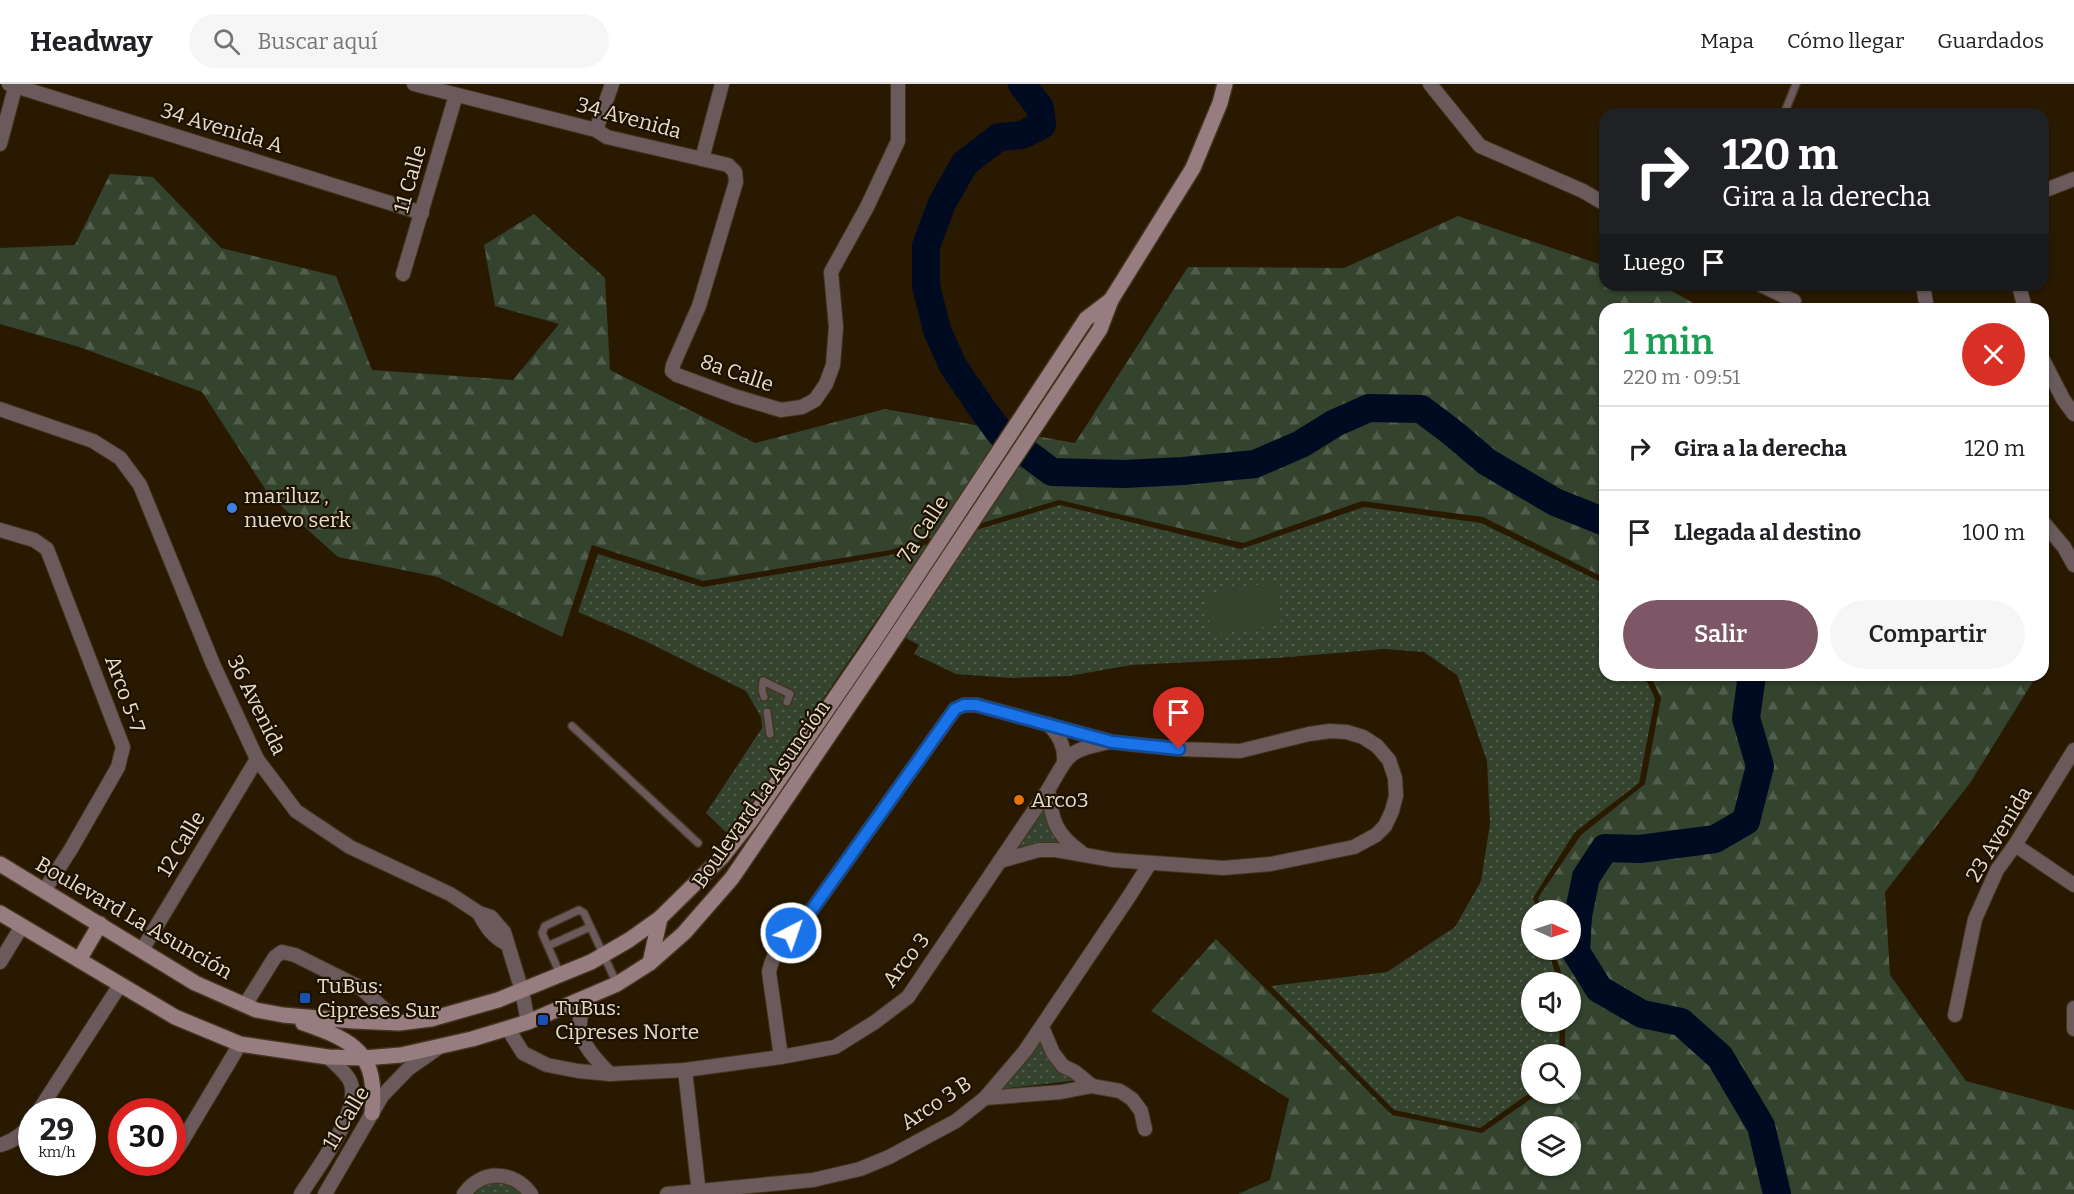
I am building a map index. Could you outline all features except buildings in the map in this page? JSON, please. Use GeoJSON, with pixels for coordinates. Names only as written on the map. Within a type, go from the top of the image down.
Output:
{"type":"FeatureCollection","features":[{"type":"Feature","properties":{"kind":"main road","name":"7a Calle"},"geometry":{"type":"LineString","coordinates":[[775,785],[879,649],[1100,329],[1111,300],[1194,168],[1220,103],[1225,84]]}},
{"type":"Feature","properties":{"kind":"main road","name":"7a Calle"},"geometry":{"type":"LineString","coordinates":[[879,649],[1086,320],[1111,300]]}},
{"type":"Feature","properties":{"kind":"main road","name":"Boulevard La Asunción"},"geometry":{"type":"LineString","coordinates":[[0,913],[176,1017],[240,1044],[328,1057],[364,1058],[401,1055],[438,1048],[508,1029],[616,984],[650,963],[684,933],[732,878],[879,649]]}},
{"type":"Feature","properties":{"kind":"main road","name":"Boulevard La Asunción"},"geometry":{"type":"LineString","coordinates":[[0,864],[195,983],[256,1010],[283,1016],[399,1023],[466,1010],[561,976],[604,954],[660,918],[722,857],[775,785]]}},
{"type":"Feature","properties":{"kind":"main road"},"geometry":{"type":"LineString","coordinates":[[650,963],[660,918]]}},
{"type":"Feature","properties":{"kind":"main road"},"geometry":{"type":"LineString","coordinates":[[79,960],[100,924]]}},
{"type":"Feature","properties":{"kind":"main road"},"geometry":{"type":"LineString","coordinates":[[283,1016],[338,1035],[348,1041],[364,1058],[372,1078],[374,1092],[372,1113]]}},
{"type":"Feature","properties":{"kind":"street","name":"34 Avenida"},"geometry":{"type":"LineString","coordinates":[[414,84],[596,130],[607,137],[728,165]]}},
{"type":"Feature","properties":{"kind":"street"},"geometry":{"type":"LineString","coordinates":[[596,130],[612,84]]}},
{"type":"Feature","properties":{"kind":"street"},"geometry":{"type":"LineString","coordinates":[[702,159],[722,84]]}},
{"type":"Feature","properties":{"kind":"street","name":"8a Calle"},"geometry":{"type":"LineString","coordinates":[[728,165],[735,172],[736,182],[699,306],[672,371],[677,375],[734,396],[782,410],[802,407],[815,400],[826,384],[833,365],[836,327],[831,272],[867,207],[898,141],[898,84]]}},
{"type":"Feature","properties":{"kind":"street"},"geometry":{"type":"LineString","coordinates":[[1430,84],[1480,146],[1599,201]]}},
{"type":"Feature","properties":{"kind":"street"},"geometry":{"type":"LineString","coordinates":[[0,144],[13,85]]}},
{"type":"Feature","properties":{"kind":"street","name":"34 Avenida A"},"geometry":{"type":"LineString","coordinates":[[13,85],[422,213]]}},
{"type":"Feature","properties":{"kind":"street","name":"11 Calle"},"geometry":{"type":"LineString","coordinates":[[404,274],[456,95]]}},
{"type":"Feature","properties":{"kind":"street"},"geometry":{"type":"LineString","coordinates":[[2049,188],[2074,178]]}},
{"type":"Feature","properties":{"kind":"street"},"geometry":{"type":"LineString","coordinates":[[1773,291],[1794,301]]}},
{"type":"Feature","properties":{"kind":"street"},"geometry":{"type":"LineString","coordinates":[[2049,372],[2063,399],[2074,414]]}},
{"type":"Feature","properties":{"kind":"street","name":"36 Avenida"},"geometry":{"type":"LineString","coordinates":[[0,409],[93,441],[120,458],[140,485],[195,622],[257,759],[296,811],[350,847],[450,894],[480,913],[484,924],[496,939],[507,944],[522,991]]}},
{"type":"Feature","properties":{"kind":"street"},"geometry":{"type":"LineString","coordinates":[[2049,527],[2069,543],[2074,566]]}},
{"type":"Feature","properties":{"kind":"street","name":"Arco 5-7"},"geometry":{"type":"LineString","coordinates":[[0,530],[34,540],[47,549],[123,747],[118,767],[44,891]]}},
{"type":"Feature","properties":{"kind":"street"},"geometry":{"type":"LineString","coordinates":[[782,1057],[769,972],[771,960],[777,949],[806,918],[955,709],[964,705],[976,705],[1112,742],[1188,750],[1240,751],[1309,734],[1330,731],[1347,732],[1363,736],[1377,746],[1389,759],[1395,778],[1396,796],[1385,826],[1377,835],[1354,847],[1270,864],[1223,868],[1113,860],[1056,850],[1039,850],[1000,861]]}},
{"type":"Feature","properties":{"kind":"street"},"geometry":{"type":"LineString","coordinates":[[1048,724],[1062,742],[1065,751],[1064,761]]}},
{"type":"Feature","properties":{"kind":"street"},"geometry":{"type":"LineString","coordinates":[[1064,761],[1079,749],[1112,742]]}},
{"type":"Feature","properties":{"kind":"street","name":"23 Avenida"},"geometry":{"type":"LineString","coordinates":[[1955,1015],[1975,919],[1997,870],[2074,750]]}},
{"type":"Feature","properties":{"kind":"street","name":"12 Calle"},"geometry":{"type":"LineString","coordinates":[[142,950],[257,759]]}},
{"type":"Feature","properties":{"kind":"street","name":"Arco 3"},"geometry":{"type":"LineString","coordinates":[[508,1029],[523,1053],[547,1065],[610,1074],[686,1070],[836,1047],[876,1022],[908,997],[1048,790],[1064,761]]}},
{"type":"Feature","properties":{"kind":"street"},"geometry":{"type":"LineString","coordinates":[[1048,790],[1054,824],[1066,842],[1085,855]]}},
{"type":"Feature","properties":{"kind":"street"},"geometry":{"type":"LineString","coordinates":[[2015,845],[2074,885]]}},
{"type":"Feature","properties":{"kind":"street","name":"Arco 3 B"},"geometry":{"type":"LineString","coordinates":[[667,1194],[813,1180],[860,1169],[889,1157],[956,1121],[985,1098],[1042,1027],[1150,863]]}},
{"type":"Feature","properties":{"kind":"street"},"geometry":{"type":"LineString","coordinates":[[0,962],[22,926]]}},
{"type":"Feature","properties":{"kind":"street"},"geometry":{"type":"LineString","coordinates":[[245,1005],[275,957],[282,952],[295,955],[361,987],[399,1023]]}},
{"type":"Feature","properties":{"kind":"street"},"geometry":{"type":"LineString","coordinates":[[47,1098],[120,985]]}},
{"type":"Feature","properties":{"kind":"street"},"geometry":{"type":"LineString","coordinates":[[522,991],[528,1022]]}},
{"type":"Feature","properties":{"kind":"street"},"geometry":{"type":"LineString","coordinates":[[592,995],[582,1012],[581,1030],[585,1045],[610,1074]]}},
{"type":"Feature","properties":{"kind":"street"},"geometry":{"type":"LineString","coordinates":[[2074,1008],[2074,1029]]}},
{"type":"Feature","properties":{"kind":"street"},"geometry":{"type":"LineString","coordinates":[[1042,1027],[1053,1053],[1063,1066],[1075,1072],[1092,1086]]}},
{"type":"Feature","properties":{"kind":"street"},"geometry":{"type":"LineString","coordinates":[[186,1135],[240,1044]]}},
{"type":"Feature","properties":{"kind":"street","name":"11 Calle"},"geometry":{"type":"LineString","coordinates":[[325,1194],[382,1096],[408,1069],[438,1048]]}},
{"type":"Feature","properties":{"kind":"street","name":"11 Calle"},"geometry":{"type":"LineString","coordinates":[[302,1194],[340,1131],[350,1109],[353,1095],[350,1081],[328,1057]]}},
{"type":"Feature","properties":{"kind":"street"},"geometry":{"type":"LineString","coordinates":[[686,1070],[699,1192]]}},
{"type":"Feature","properties":{"kind":"street"},"geometry":{"type":"LineString","coordinates":[[985,1098],[1061,1092],[1092,1086],[1120,1091],[1132,1099],[1141,1111],[1145,1129]]}},
{"type":"Feature","properties":{"kind":"street"},"geometry":{"type":"LineString","coordinates":[[0,1145],[18,1136]]}},
{"type":"Feature","properties":{"kind":"street"},"geometry":{"type":"LineString","coordinates":[[465,1194],[469,1187],[479,1179],[491,1175],[503,1175],[515,1179],[531,1194]]}},
{"type":"Feature","properties":{"kind":"lane"},"geometry":{"type":"LineString","coordinates":[[1786,108],[1796,84]]}},
{"type":"Feature","properties":{"kind":"lane"},"geometry":{"type":"LineString","coordinates":[[764,697],[763,681],[790,694],[787,702]]}},
{"type":"Feature","properties":{"kind":"lane"},"geometry":{"type":"LineString","coordinates":[[767,712],[770,734]]}},
{"type":"Feature","properties":{"kind":"lane"},"geometry":{"type":"LineString","coordinates":[[572,726],[698,843]]}},
{"type":"Feature","properties":{"kind":"lane"},"geometry":{"type":"LineString","coordinates":[[561,976],[542,933],[544,926],[579,910],[584,913],[616,984]]}},
{"type":"Feature","properties":{"kind":"lane"},"geometry":{"type":"LineString","coordinates":[[548,946],[590,927]]}},
{"type":"Feature","properties":{"kind":"green space"},"geometry":{"type":"Polygon","coordinates":[[[110,174],[153,177],[221,248],[336,276],[372,370],[513,380],[559,324],[495,306],[484,245],[534,214],[605,278],[610,370],[755,443],[885,409],[1075,443],[1188,267],[1344,268],[1458,216],[1599,264],[1599,291],[1672,291],[1693,303],[1599,303],[1599,575],[1483,517],[1362,501],[1243,543],[1059,500],[890,550],[703,581],[592,545],[562,637],[438,577],[338,557],[269,495],[202,392],[79,347],[0,324],[0,248],[75,245],[110,174]]]}},
{"type":"Feature","properties":{"kind":"green space"},"geometry":{"type":"Polygon","coordinates":[[[1060,505],[1241,549],[1364,507],[1481,523],[1599,581],[1599,681],[1647,681],[1655,699],[1639,783],[1575,832],[1534,900],[1521,900],[1521,960],[1551,960],[1555,972],[1521,972],[1521,1032],[1560,1032],[1559,1044],[1521,1044],[1521,1099],[1480,1128],[1394,1110],[1271,986],[1387,972],[1455,927],[1481,881],[1490,824],[1487,761],[1457,675],[1424,652],[1384,649],[1277,658],[1131,665],[1069,676],[1012,678],[956,674],[914,654],[919,645],[904,637],[912,621],[886,606],[759,793],[727,833],[706,813],[762,728],[761,717],[746,691],[643,640],[578,612],[598,554],[703,587],[891,555],[1060,505]]]}},
{"type":"Feature","properties":{"kind":"green space"},"geometry":{"type":"Polygon","coordinates":[[[1275,582],[1281,624],[1211,635],[1205,594],[1275,582]]]}},
{"type":"Feature","properties":{"kind":"green space"},"geometry":{"type":"Polygon","coordinates":[[[1653,681],[2033,681],[1970,783],[1885,892],[1890,975],[1966,1081],[2074,1110],[2074,1194],[1238,1194],[1270,1180],[1289,1099],[1151,1011],[1216,939],[1392,1115],[1482,1133],[1524,1104],[1581,1104],[1581,1044],[1565,1044],[1565,1032],[1581,1032],[1581,972],[1561,972],[1557,960],[1581,960],[1581,900],[1539,900],[1538,898],[1581,835],[1645,784],[1661,698],[1653,681]]]}},
{"type":"Feature","properties":{"kind":"green space"},"geometry":{"type":"Polygon","coordinates":[[[1047,799],[1070,848],[1008,855],[1047,799]]]}},
{"type":"Feature","properties":{"kind":"green space"},"geometry":{"type":"Polygon","coordinates":[[[1039,1039],[1053,1063],[1079,1080],[1000,1089],[1039,1039]]]}},
{"type":"Feature","properties":{"kind":"green space"},"geometry":{"type":"Polygon","coordinates":[[[502,1180],[525,1194],[475,1194],[482,1185],[502,1180]]]}},
{"type":"Feature","properties":{"kind":"waterway"},"geometry":{"type":"LineString","coordinates":[[1022,84],[1040,108],[1042,125],[1022,135],[999,137],[965,163],[942,203],[926,246],[926,286],[937,330],[953,366],[1001,434],[1052,472],[1124,474],[1183,471],[1255,464],[1301,444],[1335,423],[1369,408],[1421,409],[1487,462],[1555,502],[1599,520]]}},
{"type":"Feature","properties":{"kind":"waterway"},"geometry":{"type":"LineString","coordinates":[[1751,681],[1746,718],[1760,766],[1746,821],[1715,839],[1640,849],[1605,848],[1586,877],[1578,916],[1576,952],[1599,989],[1642,1014],[1681,1022],[1720,1057],[1761,1126],[1777,1194]]}},
{"type":"Feature","properties":{"kind":"place","name":"mariluz , nuevo serk"},"geometry":{"type":"Point","coordinates":[232,508]}},
{"type":"Feature","properties":{"kind":"place","name":"Arco3"},"geometry":{"type":"Point","coordinates":[1019,800]}},
{"type":"Feature","properties":{"kind":"place","name":"TuBus: Cipreses Sur"},"geometry":{"type":"Point","coordinates":[305,998]}},
{"type":"Feature","properties":{"kind":"place","name":"TuBus: Cipreses Norte"},"geometry":{"type":"Point","coordinates":[543,1020]}},
{"type":"Feature","properties":{"kind":"route"},"geometry":{"type":"LineString","coordinates":[[791,933],[806,918],[955,709],[964,705],[976,705],[1112,742],[1179,749]]}}]}
